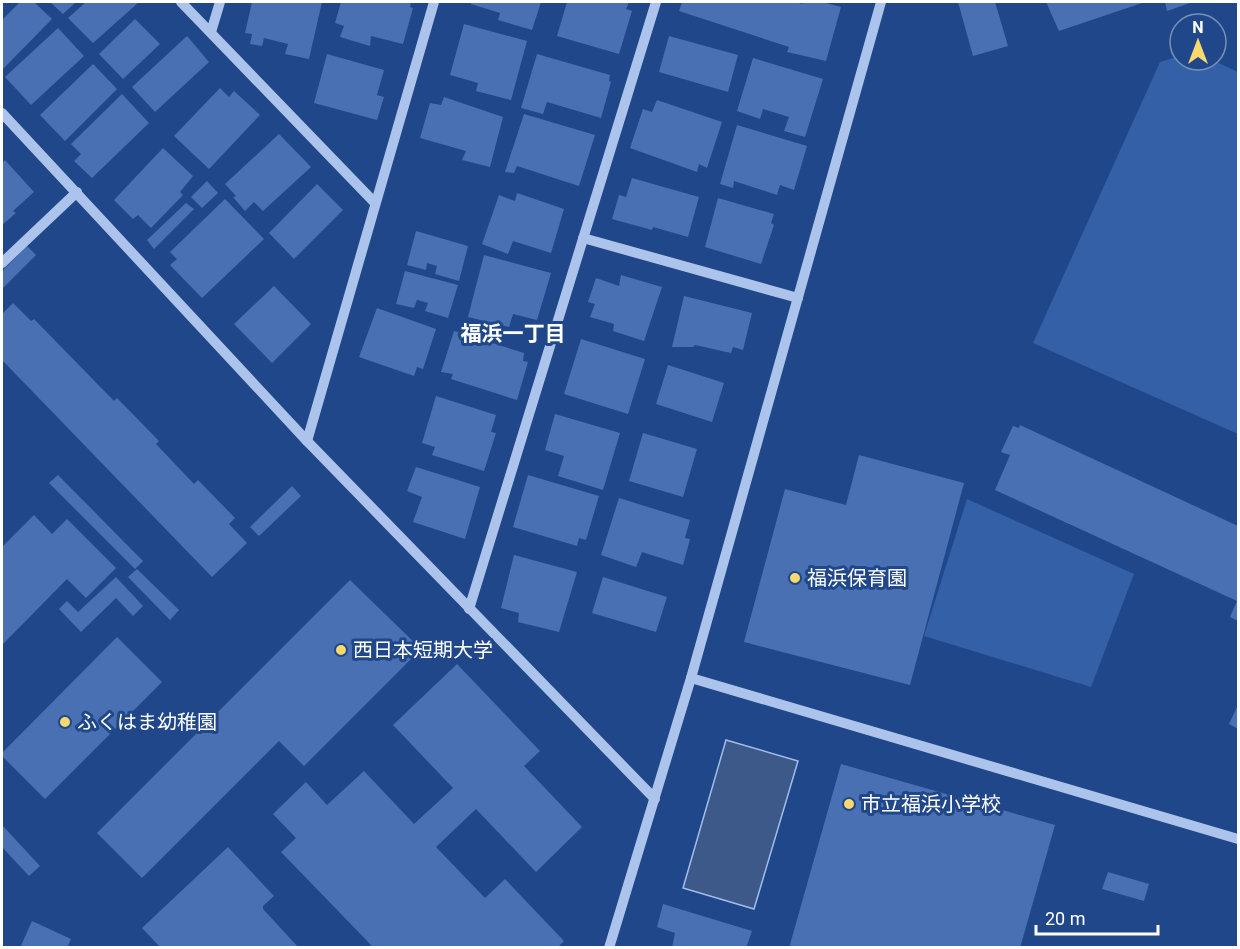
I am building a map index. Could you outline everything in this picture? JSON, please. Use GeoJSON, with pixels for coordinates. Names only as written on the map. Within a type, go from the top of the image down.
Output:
{"type":"FeatureCollection","features":[{"type":"Feature","properties":{"kind":"street"},"geometry":{"type":"LineString","coordinates":[[181,2],[375,202]]}},
{"type":"Feature","properties":{"kind":"street"},"geometry":{"type":"LineString","coordinates":[[211,32],[220,2]]}},
{"type":"Feature","properties":{"kind":"street"},"geometry":{"type":"LineString","coordinates":[[307,441],[434,2]]}},
{"type":"Feature","properties":{"kind":"street"},"geometry":{"type":"LineString","coordinates":[[470,609],[656,2]]}},
{"type":"Feature","properties":{"kind":"street"},"geometry":{"type":"LineString","coordinates":[[609,948],[691,678],[881,2]]}},
{"type":"Feature","properties":{"kind":"street"},"geometry":{"type":"LineString","coordinates":[[2,113],[307,441],[655,799]]}},
{"type":"Feature","properties":{"kind":"street"},"geometry":{"type":"LineString","coordinates":[[2,263],[77,192]]}},
{"type":"Feature","properties":{"kind":"street"},"geometry":{"type":"LineString","coordinates":[[583,238],[798,298]]}},
{"type":"Feature","properties":{"kind":"street"},"geometry":{"type":"LineString","coordinates":[[691,678],[1239,839]]}},
{"type":"Feature","properties":{"kind":"shaded area"},"geometry":{"type":"Polygon","coordinates":[[[1168,60],[1168,72],[1228,72],[1228,67],[1238,72],[1238,434],[1033,343],[1160,62],[1168,60]]]}},
{"type":"Feature","properties":{"kind":"shaded area"},"geometry":{"type":"Polygon","coordinates":[[[967,499],[1134,574],[1091,687],[924,636],[967,499]]]}},
{"type":"Feature","properties":{"kind":"shaded area"},"geometry":{"type":"Polygon","coordinates":[[[726,740],[798,761],[754,909],[683,888],[726,740]]]}},
{"type":"Feature","properties":{"kind":"building"},"geometry":{"type":"Polygon","coordinates":[[[20,2],[34,2],[52,19],[2,70],[2,20],[20,2]]]}},
{"type":"Feature","properties":{"kind":"building"},"geometry":{"type":"Polygon","coordinates":[[[50,2],[76,2],[63,14],[50,2]]]}},
{"type":"Feature","properties":{"kind":"building"},"geometry":{"type":"Polygon","coordinates":[[[86,2],[139,2],[93,43],[68,18],[86,2]]]}},
{"type":"Feature","properties":{"kind":"building"},"geometry":{"type":"Polygon","coordinates":[[[252,2],[322,2],[309,59],[285,54],[288,44],[264,38],[262,46],[250,44],[252,34],[245,33],[252,2]]]}},
{"type":"Feature","properties":{"kind":"building"},"geometry":{"type":"Polygon","coordinates":[[[341,2],[411,2],[410,7],[413,8],[403,44],[371,36],[370,46],[340,37],[344,26],[335,23],[341,2]]]}},
{"type":"Feature","properties":{"kind":"building"},"geometry":{"type":"Polygon","coordinates":[[[471,2],[541,2],[532,30],[498,20],[500,13],[471,4],[471,2]]]}},
{"type":"Feature","properties":{"kind":"building"},"geometry":{"type":"Polygon","coordinates":[[[567,2],[629,2],[626,9],[632,11],[619,54],[557,36],[567,2]]]}},
{"type":"Feature","properties":{"kind":"building"},"geometry":{"type":"Polygon","coordinates":[[[682,2],[796,2],[802,4],[803,2],[822,2],[841,7],[826,61],[787,52],[789,47],[679,11],[682,2]]]}},
{"type":"Feature","properties":{"kind":"building"},"geometry":{"type":"Polygon","coordinates":[[[958,2],[995,2],[1008,46],[973,56],[958,2]]]}},
{"type":"Feature","properties":{"kind":"building"},"geometry":{"type":"Polygon","coordinates":[[[1046,2],[1145,2],[1059,31],[1046,2]]]}},
{"type":"Feature","properties":{"kind":"building"},"geometry":{"type":"Polygon","coordinates":[[[1165,2],[1193,2],[1167,11],[1165,2]]]}},
{"type":"Feature","properties":{"kind":"building"},"geometry":{"type":"Polygon","coordinates":[[[135,19],[160,44],[123,79],[99,54],[135,19]]]}},
{"type":"Feature","properties":{"kind":"building"},"geometry":{"type":"Polygon","coordinates":[[[464,24],[527,41],[511,100],[476,91],[478,83],[450,75],[464,24]]]}},
{"type":"Feature","properties":{"kind":"building"},"geometry":{"type":"Polygon","coordinates":[[[58,28],[84,56],[31,105],[5,77],[58,28]]]}},
{"type":"Feature","properties":{"kind":"building"},"geometry":{"type":"Polygon","coordinates":[[[187,36],[209,62],[155,112],[132,87],[187,36]]]}},
{"type":"Feature","properties":{"kind":"building"},"geometry":{"type":"Polygon","coordinates":[[[669,36],[738,55],[728,92],[659,72],[669,36]]]}},
{"type":"Feature","properties":{"kind":"building"},"geometry":{"type":"Polygon","coordinates":[[[327,54],[384,70],[377,95],[384,97],[377,120],[314,103],[327,54]]]}},
{"type":"Feature","properties":{"kind":"building"},"geometry":{"type":"Polygon","coordinates":[[[537,54],[610,75],[609,81],[611,82],[601,118],[547,102],[543,114],[521,108],[537,54]]]}},
{"type":"Feature","properties":{"kind":"building"},"geometry":{"type":"Polygon","coordinates":[[[753,58],[823,79],[805,137],[784,131],[789,117],[763,109],[760,119],[737,111],[753,58]]]}},
{"type":"Feature","properties":{"kind":"building"},"geometry":{"type":"Polygon","coordinates":[[[93,64],[117,89],[65,141],[40,115],[93,64]]]}},
{"type":"Feature","properties":{"kind":"building"},"geometry":{"type":"Polygon","coordinates":[[[220,88],[229,97],[234,91],[260,115],[209,169],[174,136],[220,88]]]}},
{"type":"Feature","properties":{"kind":"building"},"geometry":{"type":"Polygon","coordinates":[[[122,94],[149,123],[92,178],[74,161],[81,154],[71,144],[122,94]]]}},
{"type":"Feature","properties":{"kind":"building"},"geometry":{"type":"Polygon","coordinates":[[[444,97],[503,117],[490,167],[462,160],[466,151],[420,138],[430,103],[441,105],[444,97]]]}},
{"type":"Feature","properties":{"kind":"building"},"geometry":{"type":"Polygon","coordinates":[[[657,100],[722,122],[707,168],[699,164],[697,172],[630,148],[643,109],[652,112],[657,100]]]}},
{"type":"Feature","properties":{"kind":"building"},"geometry":{"type":"Polygon","coordinates":[[[524,114],[595,135],[579,186],[517,166],[514,173],[505,172],[524,114]]]}},
{"type":"Feature","properties":{"kind":"building"},"geometry":{"type":"Polygon","coordinates":[[[737,125],[807,146],[794,190],[780,185],[777,195],[734,181],[733,188],[720,184],[737,125]]]}},
{"type":"Feature","properties":{"kind":"building"},"geometry":{"type":"Polygon","coordinates":[[[279,134],[311,167],[263,211],[254,202],[245,211],[225,184],[279,134]]]}},
{"type":"Feature","properties":{"kind":"building"},"geometry":{"type":"Polygon","coordinates":[[[163,148],[193,176],[180,192],[183,195],[151,228],[138,215],[133,219],[114,200],[163,148]]]}},
{"type":"Feature","properties":{"kind":"building"},"geometry":{"type":"Polygon","coordinates":[[[5,160],[34,192],[13,211],[16,213],[2,225],[2,163],[5,160]]]}},
{"type":"Feature","properties":{"kind":"building"},"geometry":{"type":"Polygon","coordinates":[[[632,178],[699,197],[688,237],[612,219],[619,195],[626,197],[632,178]]]}},
{"type":"Feature","properties":{"kind":"building"},"geometry":{"type":"Polygon","coordinates":[[[207,181],[218,193],[202,208],[191,197],[207,181]]]}},
{"type":"Feature","properties":{"kind":"building"},"geometry":{"type":"Polygon","coordinates":[[[317,184],[343,210],[294,259],[269,233],[317,184]]]}},
{"type":"Feature","properties":{"kind":"building"},"geometry":{"type":"Polygon","coordinates":[[[517,193],[564,209],[551,253],[513,241],[508,254],[482,244],[499,195],[515,201],[517,193]]]}},
{"type":"Feature","properties":{"kind":"building"},"geometry":{"type":"Polygon","coordinates":[[[718,198],[774,214],[771,223],[774,225],[761,264],[705,247],[718,198]]]}},
{"type":"Feature","properties":{"kind":"building"},"geometry":{"type":"Polygon","coordinates":[[[225,199],[264,239],[202,298],[170,265],[177,259],[170,252],[225,199]]]}},
{"type":"Feature","properties":{"kind":"building"},"geometry":{"type":"Polygon","coordinates":[[[186,203],[194,209],[154,249],[147,240],[186,203]]]}},
{"type":"Feature","properties":{"kind":"building"},"geometry":{"type":"Polygon","coordinates":[[[416,231],[468,246],[459,281],[435,274],[437,266],[427,263],[426,270],[407,265],[416,231]]]}},
{"type":"Feature","properties":{"kind":"building"},"geometry":{"type":"Polygon","coordinates":[[[27,246],[36,255],[2,289],[2,271],[27,246]]]}},
{"type":"Feature","properties":{"kind":"building"},"geometry":{"type":"Polygon","coordinates":[[[484,255],[551,273],[537,320],[513,314],[509,327],[468,317],[484,255]]]}},
{"type":"Feature","properties":{"kind":"building"},"geometry":{"type":"Polygon","coordinates":[[[405,271],[458,285],[448,318],[425,311],[428,303],[417,300],[414,308],[396,304],[405,271]]]}},
{"type":"Feature","properties":{"kind":"building"},"geometry":{"type":"Polygon","coordinates":[[[621,275],[662,287],[644,341],[613,331],[614,324],[590,317],[595,304],[588,302],[596,278],[619,286],[621,275]]]}},
{"type":"Feature","properties":{"kind":"building"},"geometry":{"type":"Polygon","coordinates":[[[274,286],[311,324],[272,363],[234,324],[274,286]]]}},
{"type":"Feature","properties":{"kind":"building"},"geometry":{"type":"Polygon","coordinates":[[[684,296],[752,313],[743,350],[733,347],[731,353],[695,345],[693,347],[672,347],[684,296]]]}},
{"type":"Feature","properties":{"kind":"building"},"geometry":{"type":"Polygon","coordinates":[[[13,303],[31,321],[34,319],[114,401],[117,398],[159,441],[156,444],[194,484],[198,480],[235,518],[229,524],[247,543],[212,577],[2,360],[2,314],[13,303]]]}},
{"type":"Feature","properties":{"kind":"building"},"geometry":{"type":"Polygon","coordinates":[[[377,308],[436,329],[423,369],[417,367],[414,376],[359,357],[377,308]]]}},
{"type":"Feature","properties":{"kind":"building"},"geometry":{"type":"Polygon","coordinates":[[[454,331],[524,353],[523,361],[528,362],[517,400],[451,379],[453,374],[441,372],[454,331]]]}},
{"type":"Feature","properties":{"kind":"building"},"geometry":{"type":"Polygon","coordinates":[[[581,339],[645,359],[628,414],[564,394],[581,339]]]}},
{"type":"Feature","properties":{"kind":"building"},"geometry":{"type":"Polygon","coordinates":[[[668,365],[724,383],[712,422],[656,404],[668,365]]]}},
{"type":"Feature","properties":{"kind":"building"},"geometry":{"type":"Polygon","coordinates":[[[436,396],[496,415],[491,432],[496,433],[484,471],[432,455],[435,447],[422,443],[436,396]]]}},
{"type":"Feature","properties":{"kind":"building"},"geometry":{"type":"Polygon","coordinates":[[[555,414],[620,433],[603,490],[558,476],[564,456],[545,450],[555,414]]]}},
{"type":"Feature","properties":{"kind":"building"},"geometry":{"type":"Polygon","coordinates":[[[1020,425],[1238,526],[1238,621],[1230,617],[1237,601],[995,490],[1010,455],[1001,452],[1013,426],[1019,428],[1020,425]]]}},
{"type":"Feature","properties":{"kind":"building"},"geometry":{"type":"Polygon","coordinates":[[[643,433],[697,449],[683,497],[629,481],[643,433]]]}},
{"type":"Feature","properties":{"kind":"building"},"geometry":{"type":"Polygon","coordinates":[[[859,455],[964,483],[910,685],[744,642],[785,489],[846,505],[859,455]]]}},
{"type":"Feature","properties":{"kind":"building"},"geometry":{"type":"Polygon","coordinates":[[[416,467],[480,487],[465,539],[413,522],[422,497],[407,491],[416,467]]]}},
{"type":"Feature","properties":{"kind":"building"},"geometry":{"type":"Polygon","coordinates":[[[58,475],[143,561],[135,569],[49,483],[58,475]]]}},
{"type":"Feature","properties":{"kind":"building"},"geometry":{"type":"Polygon","coordinates":[[[528,475],[599,496],[586,540],[579,538],[577,546],[513,527],[528,475]]]}},
{"type":"Feature","properties":{"kind":"building"},"geometry":{"type":"Polygon","coordinates":[[[292,486],[301,496],[259,536],[250,527],[292,486]]]}},
{"type":"Feature","properties":{"kind":"building"},"geometry":{"type":"Polygon","coordinates":[[[619,498],[690,520],[685,538],[690,539],[683,565],[642,552],[636,567],[601,555],[619,498]]]}},
{"type":"Feature","properties":{"kind":"building"},"geometry":{"type":"Polygon","coordinates":[[[34,515],[52,534],[67,519],[116,568],[86,598],[67,579],[2,645],[2,547],[34,515]]]}},
{"type":"Feature","properties":{"kind":"building"},"geometry":{"type":"Polygon","coordinates":[[[514,555],[577,572],[559,632],[518,622],[519,613],[501,608],[514,555]]]}},
{"type":"Feature","properties":{"kind":"building"},"geometry":{"type":"Polygon","coordinates":[[[137,569],[179,610],[170,620],[128,577],[137,569]]]}},
{"type":"Feature","properties":{"kind":"building"},"geometry":{"type":"Polygon","coordinates":[[[116,577],[143,606],[133,616],[116,598],[81,632],[59,609],[67,601],[78,612],[116,577]]]}},
{"type":"Feature","properties":{"kind":"building"},"geometry":{"type":"Polygon","coordinates":[[[603,577],[667,597],[656,632],[592,613],[603,577]]]}},
{"type":"Feature","properties":{"kind":"building"},"geometry":{"type":"Polygon","coordinates":[[[350,580],[421,649],[304,766],[279,741],[142,878],[97,833],[350,580]]]}},
{"type":"Feature","properties":{"kind":"building"},"geometry":{"type":"Polygon","coordinates":[[[117,637],[162,682],[45,799],[2,756],[2,753],[117,637]]]}},
{"type":"Feature","properties":{"kind":"building"},"geometry":{"type":"Polygon","coordinates":[[[457,664],[540,751],[524,766],[582,827],[536,872],[476,809],[436,847],[485,898],[505,879],[564,941],[557,948],[368,948],[371,945],[281,852],[296,838],[273,814],[306,782],[327,805],[364,771],[414,824],[453,788],[393,725],[457,664]]]}},
{"type":"Feature","properties":{"kind":"building"},"geometry":{"type":"Polygon","coordinates":[[[1238,705],[1238,729],[1229,724],[1238,705]]]}},
{"type":"Feature","properties":{"kind":"building"},"geometry":{"type":"Polygon","coordinates":[[[841,764],[1055,825],[1020,948],[789,948],[841,764]]]}},
{"type":"Feature","properties":{"kind":"building"},"geometry":{"type":"Polygon","coordinates":[[[2,825],[40,866],[29,876],[2,847],[2,825]]]}},
{"type":"Feature","properties":{"kind":"building"},"geometry":{"type":"Polygon","coordinates":[[[228,847],[274,896],[263,906],[263,909],[299,948],[161,948],[142,928],[228,847]]]}},
{"type":"Feature","properties":{"kind":"building"},"geometry":{"type":"Polygon","coordinates":[[[1108,872],[1149,884],[1144,901],[1102,889],[1108,872]]]}},
{"type":"Feature","properties":{"kind":"building"},"geometry":{"type":"Polygon","coordinates":[[[663,904],[752,931],[746,948],[672,948],[675,933],[657,927],[663,904]]]}},
{"type":"Feature","properties":{"kind":"building"},"geometry":{"type":"Polygon","coordinates":[[[32,921],[71,939],[67,948],[20,948],[32,921]]]}},
{"type":"Feature","properties":{"kind":"place","name":"福浜保育園"},"geometry":{"type":"Point","coordinates":[795,578]}},
{"type":"Feature","properties":{"kind":"place","name":"西日本短期大学"},"geometry":{"type":"Point","coordinates":[341,650]}},
{"type":"Feature","properties":{"kind":"place","name":"ふくはま幼稚園"},"geometry":{"type":"Point","coordinates":[65,722]}},
{"type":"Feature","properties":{"kind":"place","name":"市立福浜小学校"},"geometry":{"type":"Point","coordinates":[849,804]}},
{"type":"Feature","properties":{"kind":"district","name":"福浜一丁目"},"geometry":{"type":"Point","coordinates":[513,334]}}]}
